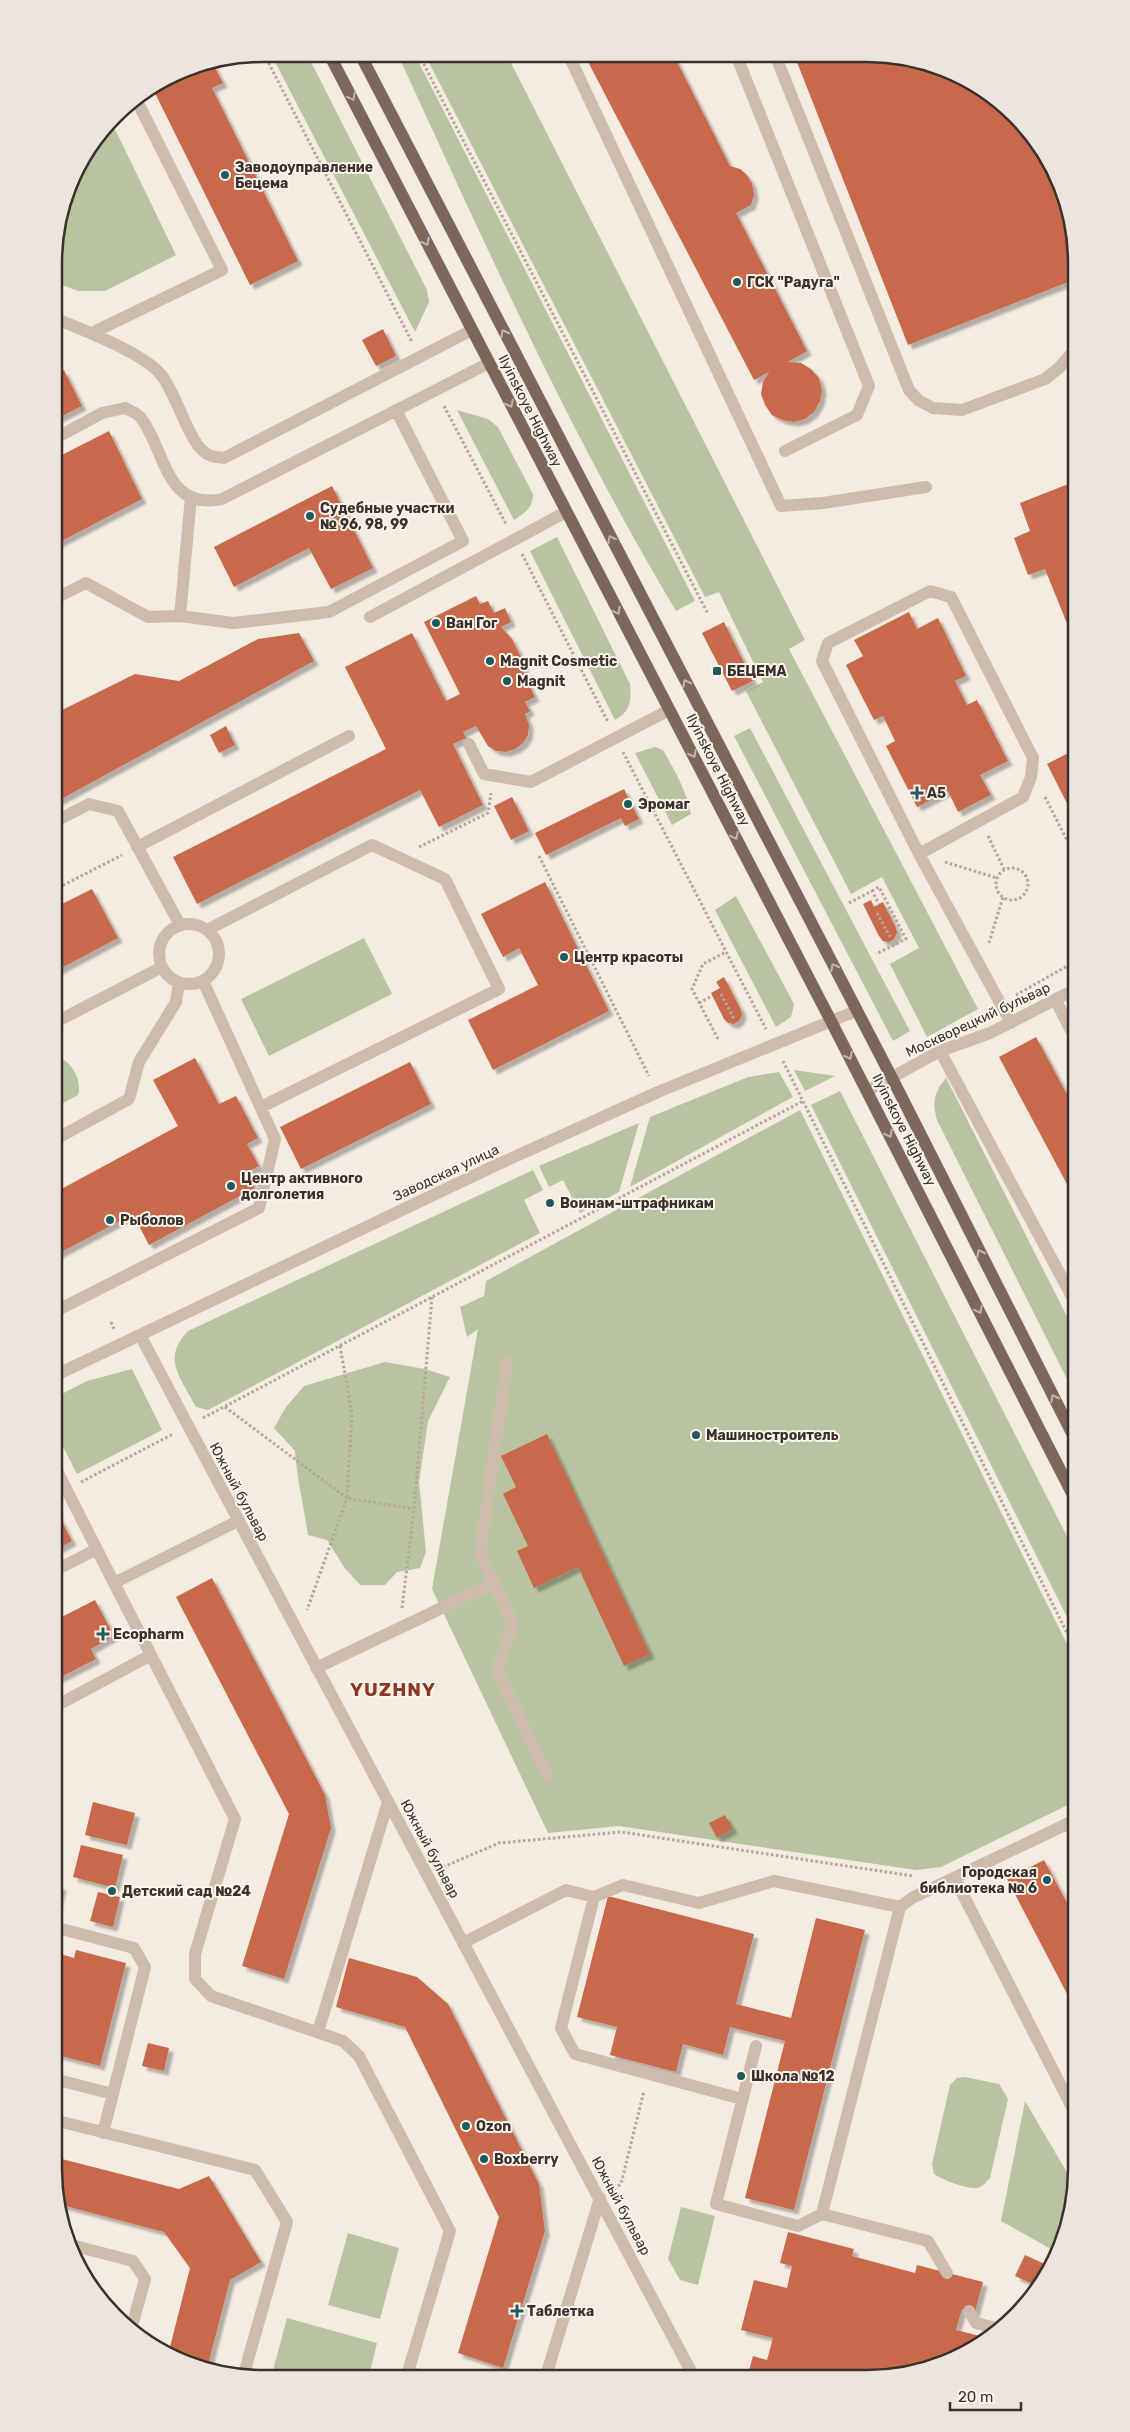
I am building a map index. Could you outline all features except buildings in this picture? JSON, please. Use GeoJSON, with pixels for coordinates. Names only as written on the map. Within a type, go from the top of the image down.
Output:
{"type":"FeatureCollection","features":[{"type":"Feature","properties":{"kind":"main road","name":"Ilyinskoye Highway"},"geometry":{"type":"LineString","coordinates":[[333,62],[832,1021],[1068,1485]]}},
{"type":"Feature","properties":{"kind":"main road","name":"Ilyinskoye Highway"},"geometry":{"type":"LineString","coordinates":[[364,62],[892,1078],[1068,1425]]}},
{"type":"Feature","properties":{"kind":"street"},"geometry":{"type":"LineString","coordinates":[[572,62],[781,506],[823,503],[926,487]]}},
{"type":"Feature","properties":{"kind":"street"},"geometry":{"type":"LineString","coordinates":[[739,62],[869,386],[857,415],[785,451]]}},
{"type":"Feature","properties":{"kind":"street"},"geometry":{"type":"LineString","coordinates":[[778,62],[909,390],[918,400],[933,408],[962,410],[1045,379],[1059,368],[1068,357]]}},
{"type":"Feature","properties":{"kind":"street"},"geometry":{"type":"LineString","coordinates":[[92,333],[222,270],[139,105]]}},
{"type":"Feature","properties":{"kind":"street"},"geometry":{"type":"LineString","coordinates":[[62,321],[92,333],[152,366],[163,377],[200,449],[214,457],[231,455],[472,330]]}},
{"type":"Feature","properties":{"kind":"street"},"geometry":{"type":"LineString","coordinates":[[62,435],[115,409],[125,408],[141,417],[174,484],[184,494],[211,501],[222,499],[489,363]]}},
{"type":"Feature","properties":{"kind":"street"},"geometry":{"type":"LineString","coordinates":[[62,595],[86,583],[148,616],[180,616],[233,623],[328,612],[463,541],[396,410]]}},
{"type":"Feature","properties":{"kind":"street"},"geometry":{"type":"LineString","coordinates":[[180,616],[191,497]]}},
{"type":"Feature","properties":{"kind":"street"},"geometry":{"type":"LineString","coordinates":[[370,617],[566,512]]}},
{"type":"Feature","properties":{"kind":"street"},"geometry":{"type":"LineString","coordinates":[[919,854],[1023,797],[1031,777],[1033,758],[951,597],[930,591],[828,643],[822,661],[919,854],[1011,1023]]}},
{"type":"Feature","properties":{"kind":"street"},"geometry":{"type":"LineString","coordinates":[[469,744],[484,774],[531,782],[669,710]]}},
{"type":"Feature","properties":{"kind":"street"},"geometry":{"type":"LineString","coordinates":[[137,847],[349,736]]}},
{"type":"Feature","properties":{"kind":"street"},"geometry":{"type":"LineString","coordinates":[[62,818],[89,804],[118,811],[180,925]]}},
{"type":"Feature","properties":{"kind":"street"},"geometry":{"type":"LineString","coordinates":[[207,930],[372,845],[445,879],[499,988],[261,1107]]}},
{"type":"Feature","properties":{"kind":"street"},"geometry":{"type":"LineString","coordinates":[[180,925],[199,925],[214,937],[219,955],[213,973],[203,981],[188,984],[179,982],[171,978],[162,966],[159,953],[160,944],[172,929],[180,925]]}},
{"type":"Feature","properties":{"kind":"street"},"geometry":{"type":"LineString","coordinates":[[62,1018],[162,966]]}},
{"type":"Feature","properties":{"kind":"street"},"geometry":{"type":"LineString","coordinates":[[62,1308],[259,1208],[275,1139],[203,981]]}},
{"type":"Feature","properties":{"kind":"street"},"geometry":{"type":"LineString","coordinates":[[62,1136],[130,1099],[139,1062],[176,1002],[179,982]]}},
{"type":"Feature","properties":{"kind":"street","name":"Москворецкий бульвар"},"geometry":{"type":"LineString","coordinates":[[867,1091],[940,1051],[990,1033],[1056,1002],[1068,994]]}},
{"type":"Feature","properties":{"kind":"street"},"geometry":{"type":"LineString","coordinates":[[1056,1002],[1068,1025]]}},
{"type":"Feature","properties":{"kind":"street","name":"Заводская улица"},"geometry":{"type":"LineString","coordinates":[[62,1372],[492,1167],[658,1092],[856,1010]]}},
{"type":"Feature","properties":{"kind":"street"},"geometry":{"type":"LineString","coordinates":[[940,1051],[1068,1289]]}},
{"type":"Feature","properties":{"kind":"street","name":"Южный бульвар"},"geometry":{"type":"LineString","coordinates":[[140,1335],[690,2370]]}},
{"type":"Feature","properties":{"kind":"street"},"geometry":{"type":"LineString","coordinates":[[508,1362],[480,1554],[513,1623],[497,1669],[547,1775]]}},
{"type":"Feature","properties":{"kind":"street"},"geometry":{"type":"LineString","coordinates":[[62,1481],[235,1819],[195,1954],[195,1979],[211,1996],[343,2041],[359,2056],[450,2231],[409,2370]]}},
{"type":"Feature","properties":{"kind":"street"},"geometry":{"type":"LineString","coordinates":[[114,1583],[238,1521]]}},
{"type":"Feature","properties":{"kind":"street"},"geometry":{"type":"LineString","coordinates":[[62,1568],[97,1549]]}},
{"type":"Feature","properties":{"kind":"street"},"geometry":{"type":"LineString","coordinates":[[316,1668],[494,1583]]}},
{"type":"Feature","properties":{"kind":"street"},"geometry":{"type":"LineString","coordinates":[[62,1703],[151,1655]]}},
{"type":"Feature","properties":{"kind":"street"},"geometry":{"type":"LineString","coordinates":[[318,2032],[388,1802]]}},
{"type":"Feature","properties":{"kind":"street"},"geometry":{"type":"LineString","coordinates":[[822,2214],[900,1907],[912,1898],[1068,1823]]}},
{"type":"Feature","properties":{"kind":"street"},"geometry":{"type":"LineString","coordinates":[[955,1879],[1068,2099]]}},
{"type":"Feature","properties":{"kind":"street"},"geometry":{"type":"LineString","coordinates":[[463,1943],[566,1890],[594,1897],[623,1885],[699,1903],[774,1881],[900,1907]]}},
{"type":"Feature","properties":{"kind":"street"},"geometry":{"type":"LineString","coordinates":[[594,1897],[561,2028],[575,2054],[742,2099]]}},
{"type":"Feature","properties":{"kind":"street"},"geometry":{"type":"LineString","coordinates":[[62,1929],[134,1948],[145,1967],[103,2133]]}},
{"type":"Feature","properties":{"kind":"street"},"geometry":{"type":"LineString","coordinates":[[756,2046],[716,2204],[798,2226],[822,2214],[928,2241],[947,2273]]}},
{"type":"Feature","properties":{"kind":"street"},"geometry":{"type":"LineString","coordinates":[[62,2081],[113,2094]]}},
{"type":"Feature","properties":{"kind":"street"},"geometry":{"type":"LineString","coordinates":[[62,2122],[255,2170],[287,2222],[246,2369]]}},
{"type":"Feature","properties":{"kind":"street"},"geometry":{"type":"LineString","coordinates":[[548,2370],[600,2198]]}},
{"type":"Feature","properties":{"kind":"street"},"geometry":{"type":"LineString","coordinates":[[79,2247],[133,2261],[145,2279],[133,2322]]}},
{"type":"Feature","properties":{"kind":"street"},"geometry":{"type":"LineString","coordinates":[[969,2311],[976,2323],[991,2327]]}},
{"type":"Feature","properties":{"kind":"path"},"geometry":{"type":"LineString","coordinates":[[268,62],[420,358]]}},
{"type":"Feature","properties":{"kind":"path"},"geometry":{"type":"LineString","coordinates":[[423,62],[708,614]]}},
{"type":"Feature","properties":{"kind":"path"},"geometry":{"type":"LineString","coordinates":[[436,390],[803,1101],[1068,1635]]}},
{"type":"Feature","properties":{"kind":"path"},"geometry":{"type":"LineString","coordinates":[[411,863],[418,848],[488,813],[494,775]]}},
{"type":"Feature","properties":{"kind":"path"},"geometry":{"type":"LineString","coordinates":[[1045,797],[1068,842]]}},
{"type":"Feature","properties":{"kind":"path"},"geometry":{"type":"LineString","coordinates":[[980,820],[1004,869]]}},
{"type":"Feature","properties":{"kind":"path"},"geometry":{"type":"LineString","coordinates":[[62,886],[137,847]]}},
{"type":"Feature","properties":{"kind":"path"},"geometry":{"type":"LineString","coordinates":[[919,854],[997,878]]}},
{"type":"Feature","properties":{"kind":"path"},"geometry":{"type":"LineString","coordinates":[[539,856],[658,1092]]}},
{"type":"Feature","properties":{"kind":"path"},"geometry":{"type":"LineString","coordinates":[[1018,868],[1024,872],[1028,886],[1020,898],[1013,900],[1002,897],[996,889],[997,878],[1004,869],[1018,868]]}},
{"type":"Feature","properties":{"kind":"path"},"geometry":{"type":"LineString","coordinates":[[849,903],[879,887],[906,939],[876,954]]}},
{"type":"Feature","properties":{"kind":"path"},"geometry":{"type":"LineString","coordinates":[[872,891],[879,904]]}},
{"type":"Feature","properties":{"kind":"path"},"geometry":{"type":"LineString","coordinates":[[981,968],[1002,897]]}},
{"type":"Feature","properties":{"kind":"path"},"geometry":{"type":"LineString","coordinates":[[877,913],[890,937]]}},
{"type":"Feature","properties":{"kind":"path"},"geometry":{"type":"LineString","coordinates":[[718,1039],[692,989],[703,964],[726,952]]}},
{"type":"Feature","properties":{"kind":"path"},"geometry":{"type":"LineString","coordinates":[[722,994],[734,1018]]}},
{"type":"Feature","properties":{"kind":"path"},"geometry":{"type":"LineString","coordinates":[[699,1003],[712,996]]}},
{"type":"Feature","properties":{"kind":"path"},"geometry":{"type":"LineString","coordinates":[[66,1489],[225,1407],[803,1101]]}},
{"type":"Feature","properties":{"kind":"path"},"geometry":{"type":"LineString","coordinates":[[400,1628],[414,1509],[432,1297]]}},
{"type":"Feature","properties":{"kind":"path"},"geometry":{"type":"LineString","coordinates":[[298,1634],[346,1498],[352,1414],[340,1346]]}},
{"type":"Feature","properties":{"kind":"path"},"geometry":{"type":"LineString","coordinates":[[225,1407],[346,1498],[414,1509]]}},
{"type":"Feature","properties":{"kind":"path"},"geometry":{"type":"LineString","coordinates":[[427,1874],[499,1843],[621,1832],[918,1877]]}},
{"type":"Feature","properties":{"kind":"path"},"geometry":{"type":"LineString","coordinates":[[600,2198],[621,2184],[648,2074]]}},
{"type":"Feature","properties":{"kind":"green space"},"geometry":{"type":"Polygon","coordinates":[[[275,62],[311,62],[427,290],[429,302],[415,332],[275,62]]]}},
{"type":"Feature","properties":{"kind":"green space"},"geometry":{"type":"Polygon","coordinates":[[[401,62],[419,62],[695,601],[676,611],[637,544],[564,407],[401,62]]]}},
{"type":"Feature","properties":{"kind":"green space"},"geometry":{"type":"Polygon","coordinates":[[[429,62],[511,62],[805,640],[789,649],[978,1009],[927,1037],[890,964],[919,948],[882,877],[851,894],[746,691],[763,682],[719,592],[705,597],[429,62]]]}},
{"type":"Feature","properties":{"kind":"green space"},"geometry":{"type":"Polygon","coordinates":[[[115,128],[176,255],[105,291],[78,291],[62,285],[66,224],[73,199],[89,163],[115,128]]]}},
{"type":"Feature","properties":{"kind":"green space"},"geometry":{"type":"Polygon","coordinates":[[[457,410],[488,419],[498,427],[533,494],[530,507],[514,520],[457,410]]]}},
{"type":"Feature","properties":{"kind":"green space"},"geometry":{"type":"Polygon","coordinates":[[[557,537],[630,684],[629,705],[624,713],[615,720],[530,551],[557,537]]]}},
{"type":"Feature","properties":{"kind":"green space"},"geometry":{"type":"Polygon","coordinates":[[[750,728],[910,1031],[893,1041],[734,736],[750,728]]]}},
{"type":"Feature","properties":{"kind":"green space"},"geometry":{"type":"Polygon","coordinates":[[[655,747],[663,750],[672,765],[683,789],[691,814],[672,825],[635,753],[655,747]]]}},
{"type":"Feature","properties":{"kind":"green space"},"geometry":{"type":"Polygon","coordinates":[[[736,896],[794,1004],[791,1017],[776,1027],[715,910],[736,896]]]}},
{"type":"Feature","properties":{"kind":"green space"},"geometry":{"type":"Polygon","coordinates":[[[364,938],[392,994],[269,1056],[241,999],[364,938]]]}},
{"type":"Feature","properties":{"kind":"green space"},"geometry":{"type":"Polygon","coordinates":[[[62,1060],[71,1066],[77,1078],[79,1084],[78,1095],[62,1104],[62,1060]]]}},
{"type":"Feature","properties":{"kind":"green space"},"geometry":{"type":"Polygon","coordinates":[[[794,1070],[835,1076],[805,1091],[794,1070]]]}},
{"type":"Feature","properties":{"kind":"green space"},"geometry":{"type":"Polygon","coordinates":[[[779,1072],[793,1097],[630,1187],[650,1117],[748,1077],[779,1072]]]}},
{"type":"Feature","properties":{"kind":"green space"},"geometry":{"type":"Polygon","coordinates":[[[946,1078],[1068,1318],[1068,1381],[937,1120],[934,1103],[939,1088],[946,1078]]]}},
{"type":"Feature","properties":{"kind":"green space"},"geometry":{"type":"Polygon","coordinates":[[[840,1091],[1068,1538],[1068,1619],[811,1105],[840,1091]]]}},
{"type":"Feature","properties":{"kind":"green space","name":"Машиностроитель"},"geometry":{"type":"Polygon","coordinates":[[[800,1110],[1068,1646],[1068,1805],[941,1867],[916,1870],[619,1826],[548,1833],[432,1589],[478,1329],[467,1337],[460,1307],[484,1296],[486,1281],[800,1110]]]}},
{"type":"Feature","properties":{"kind":"green space"},"geometry":{"type":"Polygon","coordinates":[[[639,1123],[619,1192],[580,1213],[563,1180],[549,1187],[539,1166],[639,1123]]]}},
{"type":"Feature","properties":{"kind":"green space"},"geometry":{"type":"Polygon","coordinates":[[[533,1170],[543,1190],[524,1200],[540,1233],[208,1410],[196,1407],[180,1378],[175,1360],[180,1341],[188,1331],[533,1170]]]}},
{"type":"Feature","properties":{"kind":"green space"},"geometry":{"type":"Polygon","coordinates":[[[385,1362],[425,1369],[450,1377],[428,1421],[419,1482],[426,1552],[420,1568],[397,1572],[385,1585],[360,1585],[344,1567],[327,1540],[308,1535],[295,1451],[274,1428],[286,1407],[304,1386],[385,1362]]]}},
{"type":"Feature","properties":{"kind":"green space"},"geometry":{"type":"Polygon","coordinates":[[[132,1369],[162,1430],[77,1474],[62,1445],[62,1394],[87,1381],[132,1369]]]}},
{"type":"Feature","properties":{"kind":"green space"},"geometry":{"type":"Polygon","coordinates":[[[965,2077],[999,2084],[1008,2099],[990,2178],[977,2188],[961,2186],[934,2174],[932,2164],[950,2085],[957,2078],[965,2077]]]}},
{"type":"Feature","properties":{"kind":"green space"},"geometry":{"type":"Polygon","coordinates":[[[1025,2101],[1068,2173],[1064,2208],[1050,2249],[1001,2221],[1025,2101]]]}},
{"type":"Feature","properties":{"kind":"green space"},"geometry":{"type":"Polygon","coordinates":[[[681,2207],[715,2216],[698,2285],[680,2280],[668,2259],[681,2207]]]}},
{"type":"Feature","properties":{"kind":"green space"},"geometry":{"type":"Polygon","coordinates":[[[348,2233],[399,2248],[380,2319],[328,2305],[348,2233]]]}},
{"type":"Feature","properties":{"kind":"green space"},"geometry":{"type":"Polygon","coordinates":[[[287,2318],[377,2343],[370,2370],[273,2370],[287,2318]]]}},
{"type":"Feature","properties":{"kind":"place","name":"Заводоуправление Бецема"},"geometry":{"type":"Point","coordinates":[225,175]}},
{"type":"Feature","properties":{"kind":"place","name":"ГСК \"Радуга\""},"geometry":{"type":"Point","coordinates":[737,282]}},
{"type":"Feature","properties":{"kind":"place","name":"Судебные участки № 96, 98, 99"},"geometry":{"type":"Point","coordinates":[310,516]}},
{"type":"Feature","properties":{"kind":"place","name":"Ван Гог"},"geometry":{"type":"Point","coordinates":[436,623]}},
{"type":"Feature","properties":{"kind":"place","name":"Magnit Cosmetic"},"geometry":{"type":"Point","coordinates":[490,661]}},
{"type":"Feature","properties":{"kind":"place","name":"БЕЦЕМА"},"geometry":{"type":"Point","coordinates":[717,671]}},
{"type":"Feature","properties":{"kind":"place","name":"Magnit"},"geometry":{"type":"Point","coordinates":[507,681]}},
{"type":"Feature","properties":{"kind":"place","name":"A5"},"geometry":{"type":"Point","coordinates":[917,793]}},
{"type":"Feature","properties":{"kind":"place","name":"Эромаг"},"geometry":{"type":"Point","coordinates":[628,804]}},
{"type":"Feature","properties":{"kind":"place","name":"Центр красоты"},"geometry":{"type":"Point","coordinates":[564,957]}},
{"type":"Feature","properties":{"kind":"place","name":"Центр активного долголетия"},"geometry":{"type":"Point","coordinates":[231,1186]}},
{"type":"Feature","properties":{"kind":"place","name":"Воинам-штрафникам"},"geometry":{"type":"Point","coordinates":[550,1203]}},
{"type":"Feature","properties":{"kind":"place","name":"Рыболов"},"geometry":{"type":"Point","coordinates":[110,1220]}},
{"type":"Feature","properties":{"kind":"place","name":"Машиностроитель"},"geometry":{"type":"Point","coordinates":[696,1435]}},
{"type":"Feature","properties":{"kind":"place","name":"Ecopharm"},"geometry":{"type":"Point","coordinates":[103,1634]}},
{"type":"Feature","properties":{"kind":"place","name":"Городская библиотека № 6"},"geometry":{"type":"Point","coordinates":[1047,1880]}},
{"type":"Feature","properties":{"kind":"place","name":"Детский сад №24"},"geometry":{"type":"Point","coordinates":[112,1891]}},
{"type":"Feature","properties":{"kind":"place","name":"Школа №12"},"geometry":{"type":"Point","coordinates":[741,2076]}},
{"type":"Feature","properties":{"kind":"place","name":"Ozon"},"geometry":{"type":"Point","coordinates":[466,2126]}},
{"type":"Feature","properties":{"kind":"place","name":"Boxberry"},"geometry":{"type":"Point","coordinates":[484,2159]}},
{"type":"Feature","properties":{"kind":"place","name":"Таблетка"},"geometry":{"type":"Point","coordinates":[517,2311]}},
{"type":"Feature","properties":{"kind":"district","name":"YUZHNY"},"geometry":{"type":"Point","coordinates":[393,1689]}}]}
